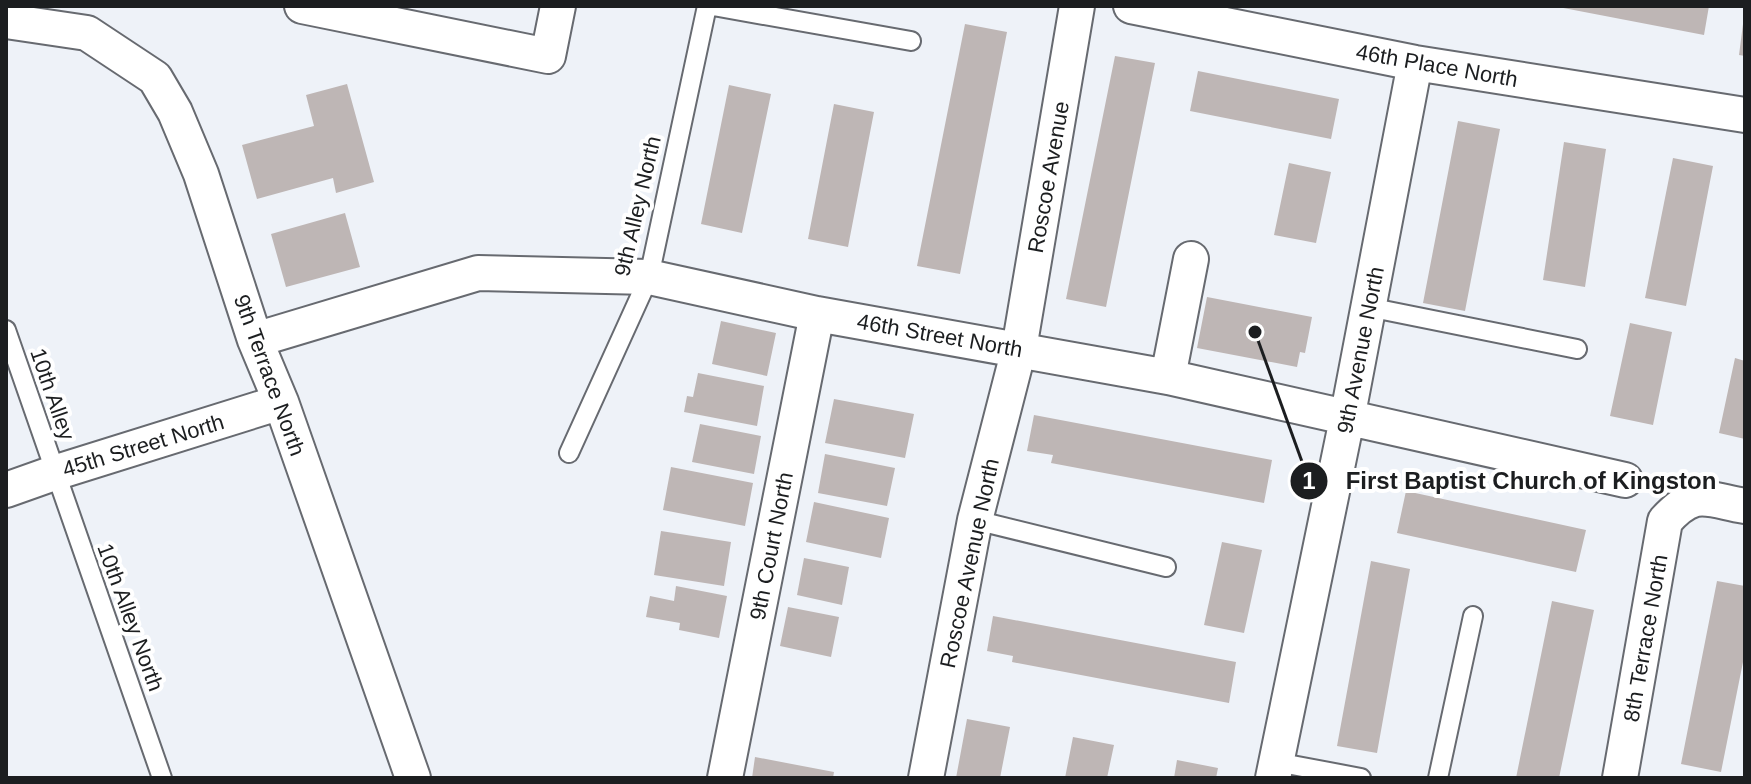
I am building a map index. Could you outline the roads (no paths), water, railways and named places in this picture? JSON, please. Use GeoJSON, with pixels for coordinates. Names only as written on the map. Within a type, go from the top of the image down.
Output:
{"type":"FeatureCollection","features":[{"type":"Feature","properties":{"kind":"street"},"geometry":{"type":"LineString","coordinates":[[318,7],[548,56],[558,6]]}},
{"type":"Feature","properties":{"kind":"street","name":"Roscoe Avenue"},"geometry":{"type":"LineString","coordinates":[[1019,349],[1077,6]]}},
{"type":"Feature","properties":{"kind":"street","name":"46th Place North"},"geometry":{"type":"LineString","coordinates":[[1131,6],[1415,63],[1745,115]]}},
{"type":"Feature","properties":{"kind":"street"},"geometry":{"type":"LineString","coordinates":[[6,21],[89,20]]}},
{"type":"Feature","properties":{"kind":"street","name":"9th Terrace North"},"geometry":{"type":"LineString","coordinates":[[89,20],[155,78],[175,112],[201,174],[255,340],[281,402],[413,778]]}},
{"type":"Feature","properties":{"kind":"street","name":"9th Avenue North"},"geometry":{"type":"LineString","coordinates":[[1275,770],[1347,419],[1415,63]]}},
{"type":"Feature","properties":{"kind":"street"},"geometry":{"type":"LineString","coordinates":[[1168,377],[1191,259]]}},
{"type":"Feature","properties":{"kind":"street","name":"46th Street North"},"geometry":{"type":"LineString","coordinates":[[255,340],[478,273],[649,277],[817,314],[1168,377],[1625,480]]}},
{"type":"Feature","properties":{"kind":"street","name":"9th Court North"},"geometry":{"type":"LineString","coordinates":[[725,778],[817,314]]}},
{"type":"Feature","properties":{"kind":"street","name":"Roscoe Avenue North"},"geometry":{"type":"LineString","coordinates":[[926,778],[975,520],[1019,349]]}},
{"type":"Feature","properties":{"kind":"street","name":"45th Street North"},"geometry":{"type":"LineString","coordinates":[[6,490],[281,402]]}},
{"type":"Feature","properties":{"kind":"street","name":"8th Terrace North"},"geometry":{"type":"LineString","coordinates":[[1620,778],[1665,521],[1680,504],[1696,497],[1745,506]]}},
{"type":"Feature","properties":{"kind":"lane"},"geometry":{"type":"LineString","coordinates":[[710,6],[911,41]]}},
{"type":"Feature","properties":{"kind":"lane","name":"9th Alley North"},"geometry":{"type":"LineString","coordinates":[[569,453],[649,277],[710,6]]}},
{"type":"Feature","properties":{"kind":"lane"},"geometry":{"type":"LineString","coordinates":[[1368,307],[1577,349]]}},
{"type":"Feature","properties":{"kind":"lane","name":"10th Alley"},"geometry":{"type":"LineString","coordinates":[[6,330],[54,473]]}},
{"type":"Feature","properties":{"kind":"lane","name":"10th Alley North"},"geometry":{"type":"LineString","coordinates":[[54,473],[162,778]]}},
{"type":"Feature","properties":{"kind":"lane"},"geometry":{"type":"LineString","coordinates":[[975,520],[1166,567]]}},
{"type":"Feature","properties":{"kind":"lane"},"geometry":{"type":"LineString","coordinates":[[1438,778],[1473,616]]}},
{"type":"Feature","properties":{"kind":"lane"},"geometry":{"type":"LineString","coordinates":[[1275,770],[1361,778]]}},
{"type":"Feature","properties":{"kind":"place","name":"First Baptist Church of Kingston"},"geometry":{"type":"Point","coordinates":[1255,332]}}]}
